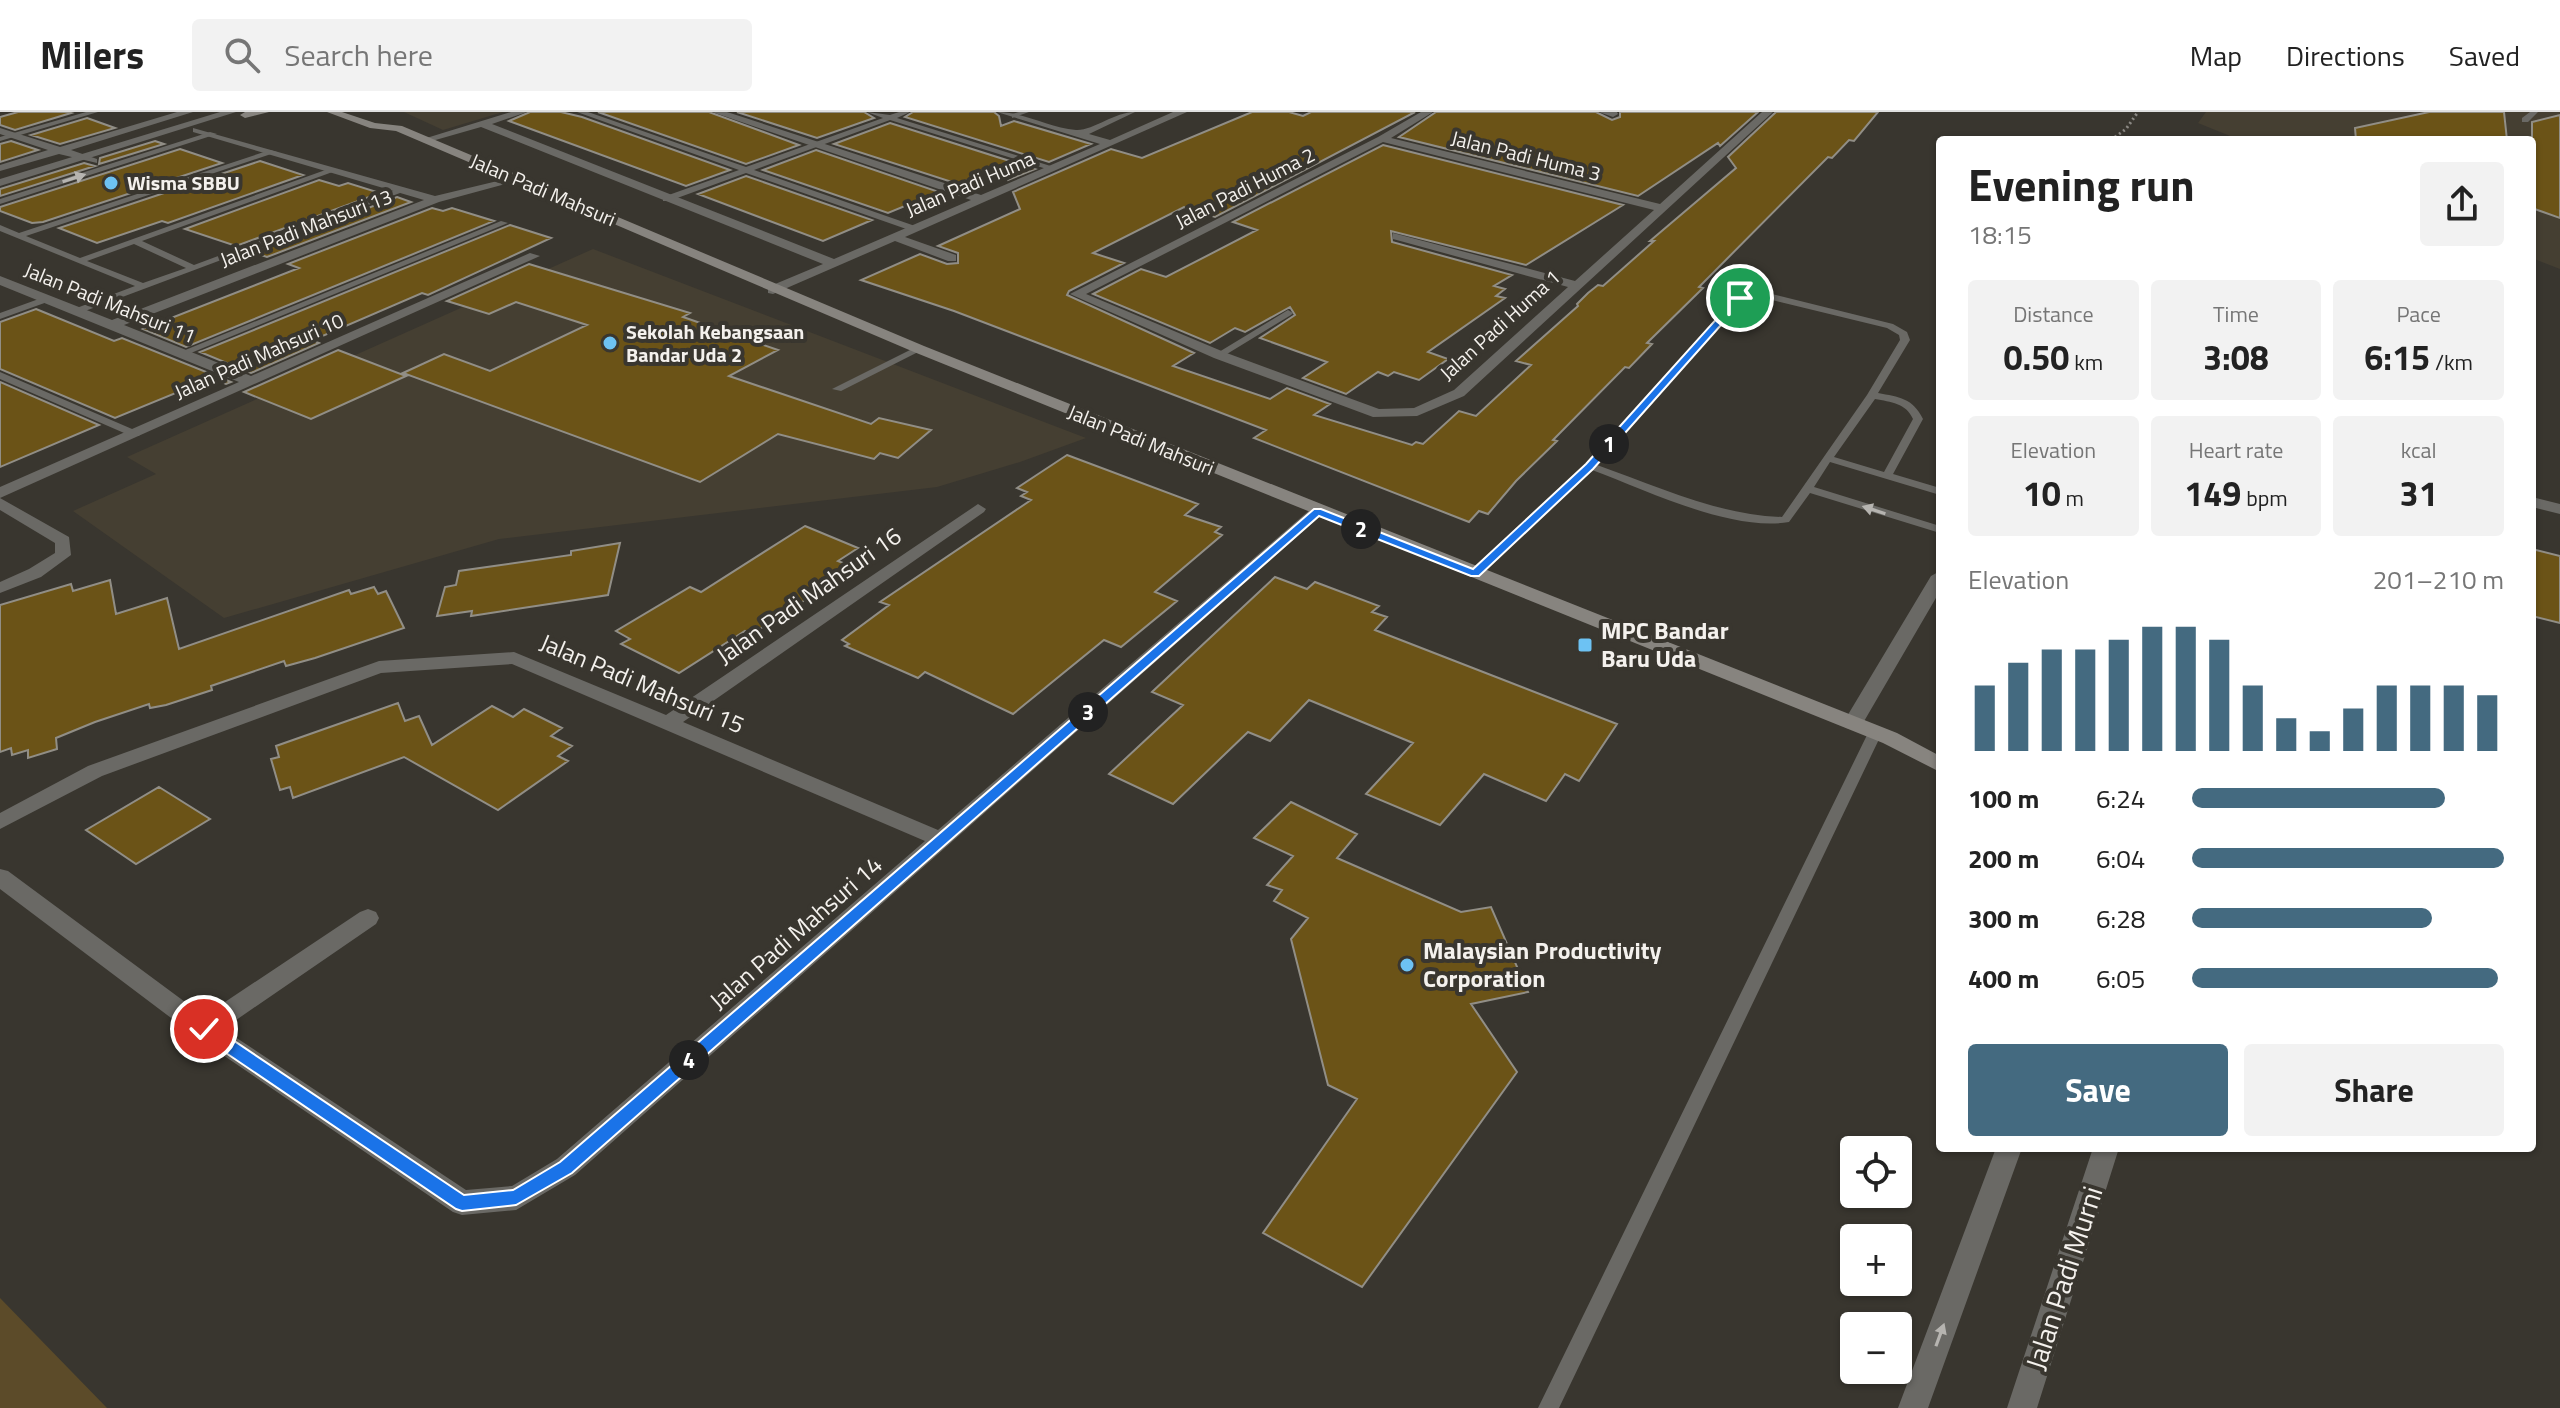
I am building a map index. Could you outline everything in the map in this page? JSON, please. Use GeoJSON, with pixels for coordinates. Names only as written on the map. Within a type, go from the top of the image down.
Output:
{"type":"FeatureCollection","features":[{"type":"Feature","properties":{"kind":"main road"},"geometry":{"type":"LineString","coordinates":[[250,113],[264,112]]}},
{"type":"Feature","properties":{"kind":"main road","name":"Jalan Padi Mahsuri"},"geometry":{"type":"LineString","coordinates":[[325,112],[374,126],[395,121],[425,140],[773,290],[1883,735],[1936,763]]}},
{"type":"Feature","properties":{"kind":"main road"},"geometry":{"type":"LineString","coordinates":[[370,112],[395,121]]}},
{"type":"Feature","properties":{"kind":"main road","name":"Jalan Padi Mahsuri"},"geometry":{"type":"LineString","coordinates":[[1883,735],[1936,748]]}},
{"type":"Feature","properties":{"kind":"street"},"geometry":{"type":"LineString","coordinates":[[0,168],[188,112]]}},
{"type":"Feature","properties":{"kind":"street"},"geometry":{"type":"LineString","coordinates":[[0,131],[87,158],[231,112]]}},
{"type":"Feature","properties":{"kind":"street"},"geometry":{"type":"LineString","coordinates":[[425,140],[522,112]]}},
{"type":"Feature","properties":{"kind":"street"},"geometry":{"type":"LineString","coordinates":[[717,112],[981,199]]}},
{"type":"Feature","properties":{"kind":"street"},"geometry":{"type":"LineString","coordinates":[[1002,112],[1020,114],[1110,143]]}},
{"type":"Feature","properties":{"kind":"street"},"geometry":{"type":"LineString","coordinates":[[1080,134],[1130,112]]}},
{"type":"Feature","properties":{"kind":"street","name":"Jalan Padi Huma"},"geometry":{"type":"LineString","coordinates":[[773,290],[1182,112]]}},
{"type":"Feature","properties":{"kind":"street","name":"Jalan Padi Huma 2"},"geometry":{"type":"LineString","coordinates":[[1076,294],[1382,139],[1428,112]]}},
{"type":"Feature","properties":{"kind":"street","name":"Jalan Padi Huma 1"},"geometry":{"type":"LineString","coordinates":[[1076,294],[1219,355],[1378,414],[1417,412],[1459,393],[1768,112]]}},
{"type":"Feature","properties":{"kind":"street"},"geometry":{"type":"LineString","coordinates":[[0,183],[250,113]]}},
{"type":"Feature","properties":{"kind":"street","name":"Jalan Padi Mahsuri"},"geometry":{"type":"LineString","coordinates":[[483,124],[833,263]]}},
{"type":"Feature","properties":{"kind":"street"},"geometry":{"type":"LineString","coordinates":[[197,130],[435,200]]}},
{"type":"Feature","properties":{"kind":"street","name":"Jalan Padi Huma 3"},"geometry":{"type":"LineString","coordinates":[[1382,139],[1661,208]]}},
{"type":"Feature","properties":{"kind":"street","name":"Jalan Padi Mahsuri 13"},"geometry":{"type":"LineString","coordinates":[[112,325],[435,200],[518,179]]}},
{"type":"Feature","properties":{"kind":"street"},"geometry":{"type":"LineString","coordinates":[[1397,236],[1575,285]]}},
{"type":"Feature","properties":{"kind":"street"},"geometry":{"type":"LineString","coordinates":[[894,237],[952,258]]}},
{"type":"Feature","properties":{"kind":"street","name":"Jalan Padi Mahsuri 10"},"geometry":{"type":"LineString","coordinates":[[0,493],[534,256]]}},
{"type":"Feature","properties":{"kind":"street","name":"Jalan Padi Mahsuri 11"},"geometry":{"type":"LineString","coordinates":[[0,280],[250,381]]}},
{"type":"Feature","properties":{"kind":"street"},"geometry":{"type":"LineString","coordinates":[[0,503],[63,541],[63,555],[35,573],[0,588]]}},
{"type":"Feature","properties":{"kind":"street"},"geometry":{"type":"LineString","coordinates":[[2536,503],[2560,509]]}},
{"type":"Feature","properties":{"kind":"street","name":"Jalan Padi Mahsuri 16"},"geometry":{"type":"LineString","coordinates":[[668,723],[978,509]]}},
{"type":"Feature","properties":{"kind":"street","name":"Jalan Padi Mahsuri 14"},"geometry":{"type":"LineString","coordinates":[[0,877],[204,1029],[462,1203],[516,1198],[566,1167],[1318,511]]}},
{"type":"Feature","properties":{"kind":"street"},"geometry":{"type":"LineString","coordinates":[[1853,723],[1936,583]]}},
{"type":"Feature","properties":{"kind":"street","name":"Jalan Padi Mahsuri 15"},"geometry":{"type":"LineString","coordinates":[[0,822],[95,771],[379,667],[514,658],[942,840]]}},
{"type":"Feature","properties":{"kind":"street"},"geometry":{"type":"LineString","coordinates":[[204,1029],[368,918]]}},
{"type":"Feature","properties":{"kind":"street"},"geometry":{"type":"LineString","coordinates":[[1913,1408],[2008,1152]]}},
{"type":"Feature","properties":{"kind":"street","name":"Jalan Padi Murni"},"geometry":{"type":"LineString","coordinates":[[2022,1408],[2105,1152]]}},
{"type":"Feature","properties":{"kind":"lane"},"geometry":{"type":"LineString","coordinates":[[0,139],[94,112]]}},
{"type":"Feature","properties":{"kind":"lane"},"geometry":{"type":"LineString","coordinates":[[581,112],[912,228]]}},
{"type":"Feature","properties":{"kind":"lane"},"geometry":{"type":"LineString","coordinates":[[871,112],[1053,168]]}},
{"type":"Feature","properties":{"kind":"lane"},"geometry":{"type":"LineString","coordinates":[[666,199],[906,112]]}},
{"type":"Feature","properties":{"kind":"lane"},"geometry":{"type":"LineString","coordinates":[[2525,120],[2534,112]]}},
{"type":"Feature","properties":{"kind":"lane"},"geometry":{"type":"LineString","coordinates":[[0,202],[213,134]]}},
{"type":"Feature","properties":{"kind":"lane"},"geometry":{"type":"LineString","coordinates":[[20,235],[273,152]]}},
{"type":"Feature","properties":{"kind":"lane"},"geometry":{"type":"LineString","coordinates":[[78,261],[334,170]]}},
{"type":"Feature","properties":{"kind":"lane"},"geometry":{"type":"LineString","coordinates":[[77,311],[404,190]]}},
{"type":"Feature","properties":{"kind":"lane"},"geometry":{"type":"LineString","coordinates":[[183,353],[504,223]]}},
{"type":"Feature","properties":{"kind":"lane"},"geometry":{"type":"LineString","coordinates":[[0,228],[144,287]]}},
{"type":"Feature","properties":{"kind":"lane"},"geometry":{"type":"LineString","coordinates":[[135,241],[194,268]]}},
{"type":"Feature","properties":{"kind":"lane"},"geometry":{"type":"LineString","coordinates":[[1475,573],[1590,466],[1740,298],[1774,296],[1890,326],[1904,334],[1905,340],[1872,395],[1785,520],[1766,521],[1737,516],[1590,466]]}},
{"type":"Feature","properties":{"kind":"lane"},"geometry":{"type":"LineString","coordinates":[[0,316],[47,299]]}},
{"type":"Feature","properties":{"kind":"lane"},"geometry":{"type":"LineString","coordinates":[[1219,355],[1288,313]]}},
{"type":"Feature","properties":{"kind":"lane"},"geometry":{"type":"LineString","coordinates":[[837,389],[919,349]]}},
{"type":"Feature","properties":{"kind":"lane"},"geometry":{"type":"LineString","coordinates":[[0,375],[135,434]]}},
{"type":"Feature","properties":{"kind":"lane"},"geometry":{"type":"LineString","coordinates":[[1872,395],[1898,400],[1913,408],[1918,419],[1887,476]]}},
{"type":"Feature","properties":{"kind":"lane"},"geometry":{"type":"LineString","coordinates":[[1827,458],[1936,491]]}},
{"type":"Feature","properties":{"kind":"lane"},"geometry":{"type":"LineString","coordinates":[[1809,489],[1936,529]]}},
{"type":"Feature","properties":{"kind":"lane"},"geometry":{"type":"LineString","coordinates":[[1548,1408],[1883,735]]}},
{"type":"Feature","properties":{"kind":"path"},"geometry":{"type":"LineString","coordinates":[[2116,136],[2126,129],[2138,112]]}},
{"type":"Feature","properties":{"kind":"shaded area"},"geometry":{"type":"Polygon","coordinates":[[[404,112],[503,112],[443,130],[404,112]]]}},
{"type":"Feature","properties":{"kind":"shaded area"},"geometry":{"type":"Polygon","coordinates":[[[2206,112],[2560,112],[2560,269],[2536,260],[2536,136],[2230,136],[2198,123],[2206,112]]]}},
{"type":"Feature","properties":{"kind":"shaded area","name":"Sekolah Kebangsaan Bandar Uda 2"},"geometry":{"type":"Polygon","coordinates":[[[593,249],[1086,438],[937,487],[499,539],[224,618],[73,511],[156,474],[127,457],[593,249]]]}},
{"type":"Feature","properties":{"kind":"shaded area"},"geometry":{"type":"Polygon","coordinates":[[[0,1298],[107,1408],[0,1408],[0,1298]]]}},
{"type":"Feature","properties":{"kind":"building"},"geometry":{"type":"Polygon","coordinates":[[[18,112],[71,113],[15,130],[0,125],[0,117],[18,112]]]}},
{"type":"Feature","properties":{"kind":"building"},"geometry":{"type":"Polygon","coordinates":[[[530,112],[561,112],[582,117],[730,170],[686,186],[509,121],[530,112]]]}},
{"type":"Feature","properties":{"kind":"building"},"geometry":{"type":"Polygon","coordinates":[[[598,112],[709,112],[799,145],[746,164],[598,112]]]}},
{"type":"Feature","properties":{"kind":"building"},"geometry":{"type":"Polygon","coordinates":[[[737,112],[864,112],[874,118],[817,138],[737,112]]]}},
{"type":"Feature","properties":{"kind":"building"},"geometry":{"type":"Polygon","coordinates":[[[913,112],[994,112],[999,116],[1001,126],[1014,121],[1091,144],[1049,162],[905,117],[913,112]]]}},
{"type":"Feature","properties":{"kind":"building"},"geometry":{"type":"Polygon","coordinates":[[[1252,112],[1289,112],[1303,116],[1311,112],[1415,112],[1215,217],[1184,207],[1093,253],[1124,263],[1069,291],[1067,295],[1194,353],[1173,366],[1270,399],[1287,388],[1330,404],[1314,415],[1412,445],[1416,442],[1423,444],[1459,411],[1476,416],[1531,365],[1516,361],[1578,306],[1588,293],[1598,285],[1603,286],[1654,241],[1650,241],[1736,168],[1728,157],[1776,112],[1878,112],[1854,141],[1849,140],[1832,158],[1828,157],[1699,287],[1703,288],[1647,343],[1652,344],[1553,440],[1557,441],[1488,514],[1479,511],[1469,522],[1254,438],[1266,430],[954,311],[861,280],[920,254],[947,264],[958,263],[958,253],[938,246],[1020,209],[1013,192],[1111,149],[1142,158],[1252,112]]]}},
{"type":"Feature","properties":{"kind":"building"},"geometry":{"type":"Polygon","coordinates":[[[1436,112],[1596,112],[1612,120],[1620,117],[1620,112],[1758,112],[1720,146],[1718,143],[1638,196],[1399,137],[1436,112]]]}},
{"type":"Feature","properties":{"kind":"building"},"geometry":{"type":"Polygon","coordinates":[[[2429,112],[2504,112],[2507,136],[2356,136],[2355,128],[2429,112]]]}},
{"type":"Feature","properties":{"kind":"building"},"geometry":{"type":"Polygon","coordinates":[[[2560,115],[2560,218],[2536,209],[2536,136],[2532,136],[2532,122],[2560,115]]]}},
{"type":"Feature","properties":{"kind":"building"},"geometry":{"type":"Polygon","coordinates":[[[87,118],[115,128],[60,144],[31,135],[87,118]]]}},
{"type":"Feature","properties":{"kind":"building"},"geometry":{"type":"Polygon","coordinates":[[[890,123],[1035,169],[1008,180],[1002,166],[958,184],[834,144],[890,123]]]}},
{"type":"Feature","properties":{"kind":"building"},"geometry":{"type":"Polygon","coordinates":[[[11,141],[38,150],[0,162],[0,144],[11,141]]]}},
{"type":"Feature","properties":{"kind":"building"},"geometry":{"type":"Polygon","coordinates":[[[155,141],[164,144],[99,164],[100,158],[155,141]]]}},
{"type":"Feature","properties":{"kind":"building"},"geometry":{"type":"Polygon","coordinates":[[[1383,145],[1623,205],[1526,265],[1391,231],[1392,242],[1512,275],[1494,286],[1505,289],[1496,296],[1505,298],[1428,352],[1448,359],[1419,380],[1394,372],[1388,376],[1378,372],[1346,394],[1303,378],[1327,362],[1260,338],[1295,315],[1290,307],[1245,332],[1235,328],[1210,343],[1093,294],[1141,269],[1166,277],[1257,230],[1233,222],[1383,145]]]}},
{"type":"Feature","properties":{"kind":"building","name":"Wisma SBBU"},"geometry":{"type":"Polygon","coordinates":[[[180,149],[222,163],[43,222],[32,223],[0,211],[0,207],[180,149]]]}},
{"type":"Feature","properties":{"kind":"building"},"geometry":{"type":"Polygon","coordinates":[[[816,150],[939,192],[888,213],[763,170],[816,150]]]}},
{"type":"Feature","properties":{"kind":"building"},"geometry":{"type":"Polygon","coordinates":[[[260,161],[303,175],[168,223],[162,221],[97,243],[59,228],[260,161]]]}},
{"type":"Feature","properties":{"kind":"building"},"geometry":{"type":"Polygon","coordinates":[[[84,163],[95,166],[0,196],[0,189],[84,163]]]}},
{"type":"Feature","properties":{"kind":"building"},"geometry":{"type":"Polygon","coordinates":[[[746,176],[872,220],[823,241],[698,194],[746,176]]]}},
{"type":"Feature","properties":{"kind":"building"},"geometry":{"type":"Polygon","coordinates":[[[319,180],[339,186],[348,183],[380,193],[236,246],[185,229],[319,180]]]}},
{"type":"Feature","properties":{"kind":"building"},"geometry":{"type":"Polygon","coordinates":[[[397,197],[411,202],[267,257],[252,252],[397,197]]]}},
{"type":"Feature","properties":{"kind":"building"},"geometry":{"type":"Polygon","coordinates":[[[432,208],[443,211],[452,208],[494,221],[186,347],[143,329],[299,268],[288,264],[432,208]]]}},
{"type":"Feature","properties":{"kind":"building"},"geometry":{"type":"Polygon","coordinates":[[[510,225],[551,238],[428,295],[422,293],[313,340],[319,343],[251,373],[200,352],[510,225]]]}},
{"type":"Feature","properties":{"kind":"building"},"geometry":{"type":"Polygon","coordinates":[[[529,264],[690,313],[683,317],[778,350],[729,376],[871,424],[879,418],[931,430],[898,458],[880,453],[874,459],[778,434],[700,482],[403,373],[444,354],[490,371],[587,325],[516,302],[489,314],[447,301],[529,264]]]}},
{"type":"Feature","properties":{"kind":"building"},"geometry":{"type":"Polygon","coordinates":[[[36,309],[114,341],[122,338],[231,382],[226,384],[212,378],[115,418],[0,369],[0,322],[36,309]]]}},
{"type":"Feature","properties":{"kind":"building"},"geometry":{"type":"Polygon","coordinates":[[[338,350],[406,376],[311,419],[244,392],[338,350]]]}},
{"type":"Feature","properties":{"kind":"building"},"geometry":{"type":"Polygon","coordinates":[[[0,382],[99,425],[0,467],[0,382]]]}},
{"type":"Feature","properties":{"kind":"building"},"geometry":{"type":"Polygon","coordinates":[[[1067,455],[1198,504],[1185,515],[1221,527],[1215,532],[1222,535],[1155,592],[1177,601],[1121,647],[1104,640],[1013,714],[925,672],[918,678],[845,646],[849,644],[842,640],[889,605],[880,602],[1031,500],[1021,496],[1027,492],[1017,488],[1067,455]]]}},
{"type":"Feature","properties":{"kind":"building"},"geometry":{"type":"Polygon","coordinates":[[[805,526],[858,548],[838,561],[855,568],[752,634],[745,631],[679,673],[621,644],[630,639],[616,631],[690,587],[701,592],[805,526]]]}},
{"type":"Feature","properties":{"kind":"building"},"geometry":{"type":"Polygon","coordinates":[[[620,543],[608,595],[471,616],[472,611],[437,616],[445,587],[456,585],[459,571],[571,555],[571,551],[620,543]]]}},
{"type":"Feature","properties":{"kind":"building"},"geometry":{"type":"Polygon","coordinates":[[[2536,550],[2560,556],[2560,623],[2536,617],[2536,550]]]}},
{"type":"Feature","properties":{"kind":"building"},"geometry":{"type":"Polygon","coordinates":[[[1275,577],[1307,589],[1315,582],[1379,606],[1372,612],[1387,617],[1375,630],[1617,724],[1579,781],[1565,774],[1546,801],[1484,774],[1440,825],[1366,794],[1413,743],[1309,700],[1270,741],[1248,732],[1173,804],[1109,774],[1183,705],[1152,692],[1275,577]]]}},
{"type":"Feature","properties":{"kind":"building"},"geometry":{"type":"Polygon","coordinates":[[[110,580],[116,614],[167,598],[179,649],[349,590],[351,594],[374,587],[378,594],[386,591],[404,628],[286,666],[284,661],[166,705],[150,708],[149,704],[95,722],[56,738],[57,749],[28,758],[28,750],[12,755],[11,748],[0,752],[0,605],[71,584],[73,591],[110,580]]]}},
{"type":"Feature","properties":{"kind":"building"},"geometry":{"type":"Polygon","coordinates":[[[398,703],[405,721],[419,716],[432,745],[492,706],[513,717],[524,709],[562,728],[551,736],[572,746],[558,756],[568,761],[498,810],[404,757],[293,798],[290,787],[280,790],[271,759],[279,757],[276,746],[398,703]]]}},
{"type":"Feature","properties":{"kind":"building"},"geometry":{"type":"Polygon","coordinates":[[[159,787],[210,819],[136,864],[86,830],[159,787]]]}},
{"type":"Feature","properties":{"kind":"building","name":"Malaysian Productivity Corporation"},"geometry":{"type":"Polygon","coordinates":[[[1291,802],[1357,834],[1337,858],[1461,912],[1491,907],[1528,992],[1471,1004],[1517,1072],[1362,1287],[1263,1233],[1357,1099],[1328,1085],[1291,939],[1308,918],[1274,901],[1282,890],[1267,885],[1293,856],[1254,838],[1291,802]]]}},
{"type":"Feature","properties":{"kind":"place","name":"Wisma SBBU"},"geometry":{"type":"Point","coordinates":[111,183]}},
{"type":"Feature","properties":{"kind":"place","name":"Sekolah Kebangsaan Bandar Uda 2"},"geometry":{"type":"Point","coordinates":[610,343]}},
{"type":"Feature","properties":{"kind":"place","name":"MPC Bandar Baru Uda"},"geometry":{"type":"Point","coordinates":[1585,645]}},
{"type":"Feature","properties":{"kind":"place","name":"Malaysian Productivity Corporation"},"geometry":{"type":"Point","coordinates":[1407,965]}},
{"type":"Feature","properties":{"kind":"route"},"geometry":{"type":"LineString","coordinates":[[204,1029],[462,1203],[516,1198],[566,1167],[1318,511],[1475,573],[1590,466],[1740,298]]}}]}
